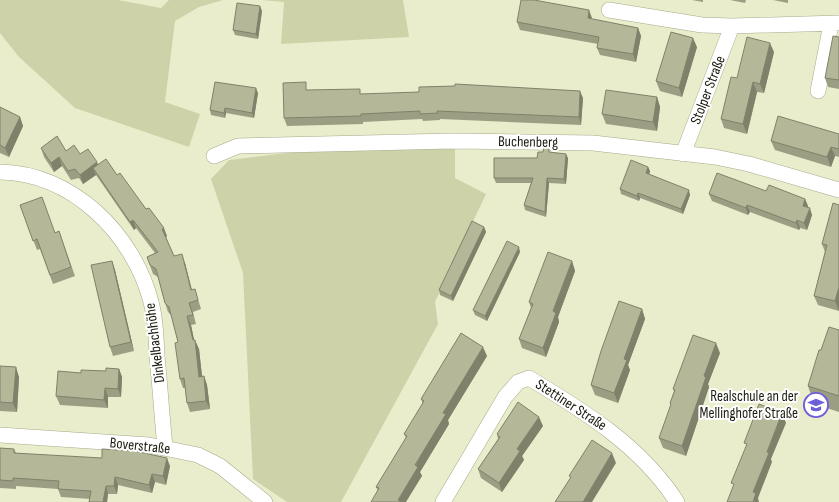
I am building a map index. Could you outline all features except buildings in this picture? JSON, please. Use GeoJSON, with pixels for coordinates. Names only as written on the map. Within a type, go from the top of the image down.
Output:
{"type":"FeatureCollection","features":[{"type":"Feature","properties":{"kind":"street"},"geometry":{"type":"LineString","coordinates":[[609,10],[694,24],[735,26],[835,23],[818,91]]}},
{"type":"Feature","properties":{"kind":"street","name":"Stolper Straße"},"geometry":{"type":"LineString","coordinates":[[683,154],[735,26]]}},
{"type":"Feature","properties":{"kind":"street","name":"Buchenberg"},"geometry":{"type":"LineString","coordinates":[[214,156],[238,146],[452,141],[593,143],[715,157],[749,164],[839,190]]}},
{"type":"Feature","properties":{"kind":"street","name":"Dinkelbachhöhe"},"geometry":{"type":"LineString","coordinates":[[0,172],[9,172],[38,179],[66,190],[92,207],[110,226],[136,263],[147,290],[154,318],[165,447]]}},
{"type":"Feature","properties":{"kind":"street","name":"Stettiner Straße"},"geometry":{"type":"LineString","coordinates":[[442,502],[505,397],[518,382],[528,378],[599,422],[622,440],[661,479],[677,502]]}},
{"type":"Feature","properties":{"kind":"street","name":"Boverstraße"},"geometry":{"type":"LineString","coordinates":[[0,435],[165,447],[198,455],[209,460],[265,502]]}},
{"type":"Feature","properties":{"kind":"green space"},"geometry":{"type":"Polygon","coordinates":[[[0,0],[118,0],[161,8],[169,0],[223,0],[199,7],[175,21],[165,102],[200,114],[189,147],[75,108],[19,57],[0,33],[0,0]]]}},
{"type":"Feature","properties":{"kind":"green space"},"geometry":{"type":"Polygon","coordinates":[[[262,0],[403,0],[409,37],[281,44],[284,2],[262,0]]]}},
{"type":"Feature","properties":{"kind":"green space"},"geometry":{"type":"Polygon","coordinates":[[[455,148],[455,178],[486,194],[435,302],[438,324],[341,502],[287,502],[253,479],[243,273],[211,179],[229,160],[302,151],[455,148]]]}},
{"type":"Feature","properties":{"kind":"place","name":"Realschule an der Mellinghofer Straße"},"geometry":{"type":"Point","coordinates":[816,405]}}]}
